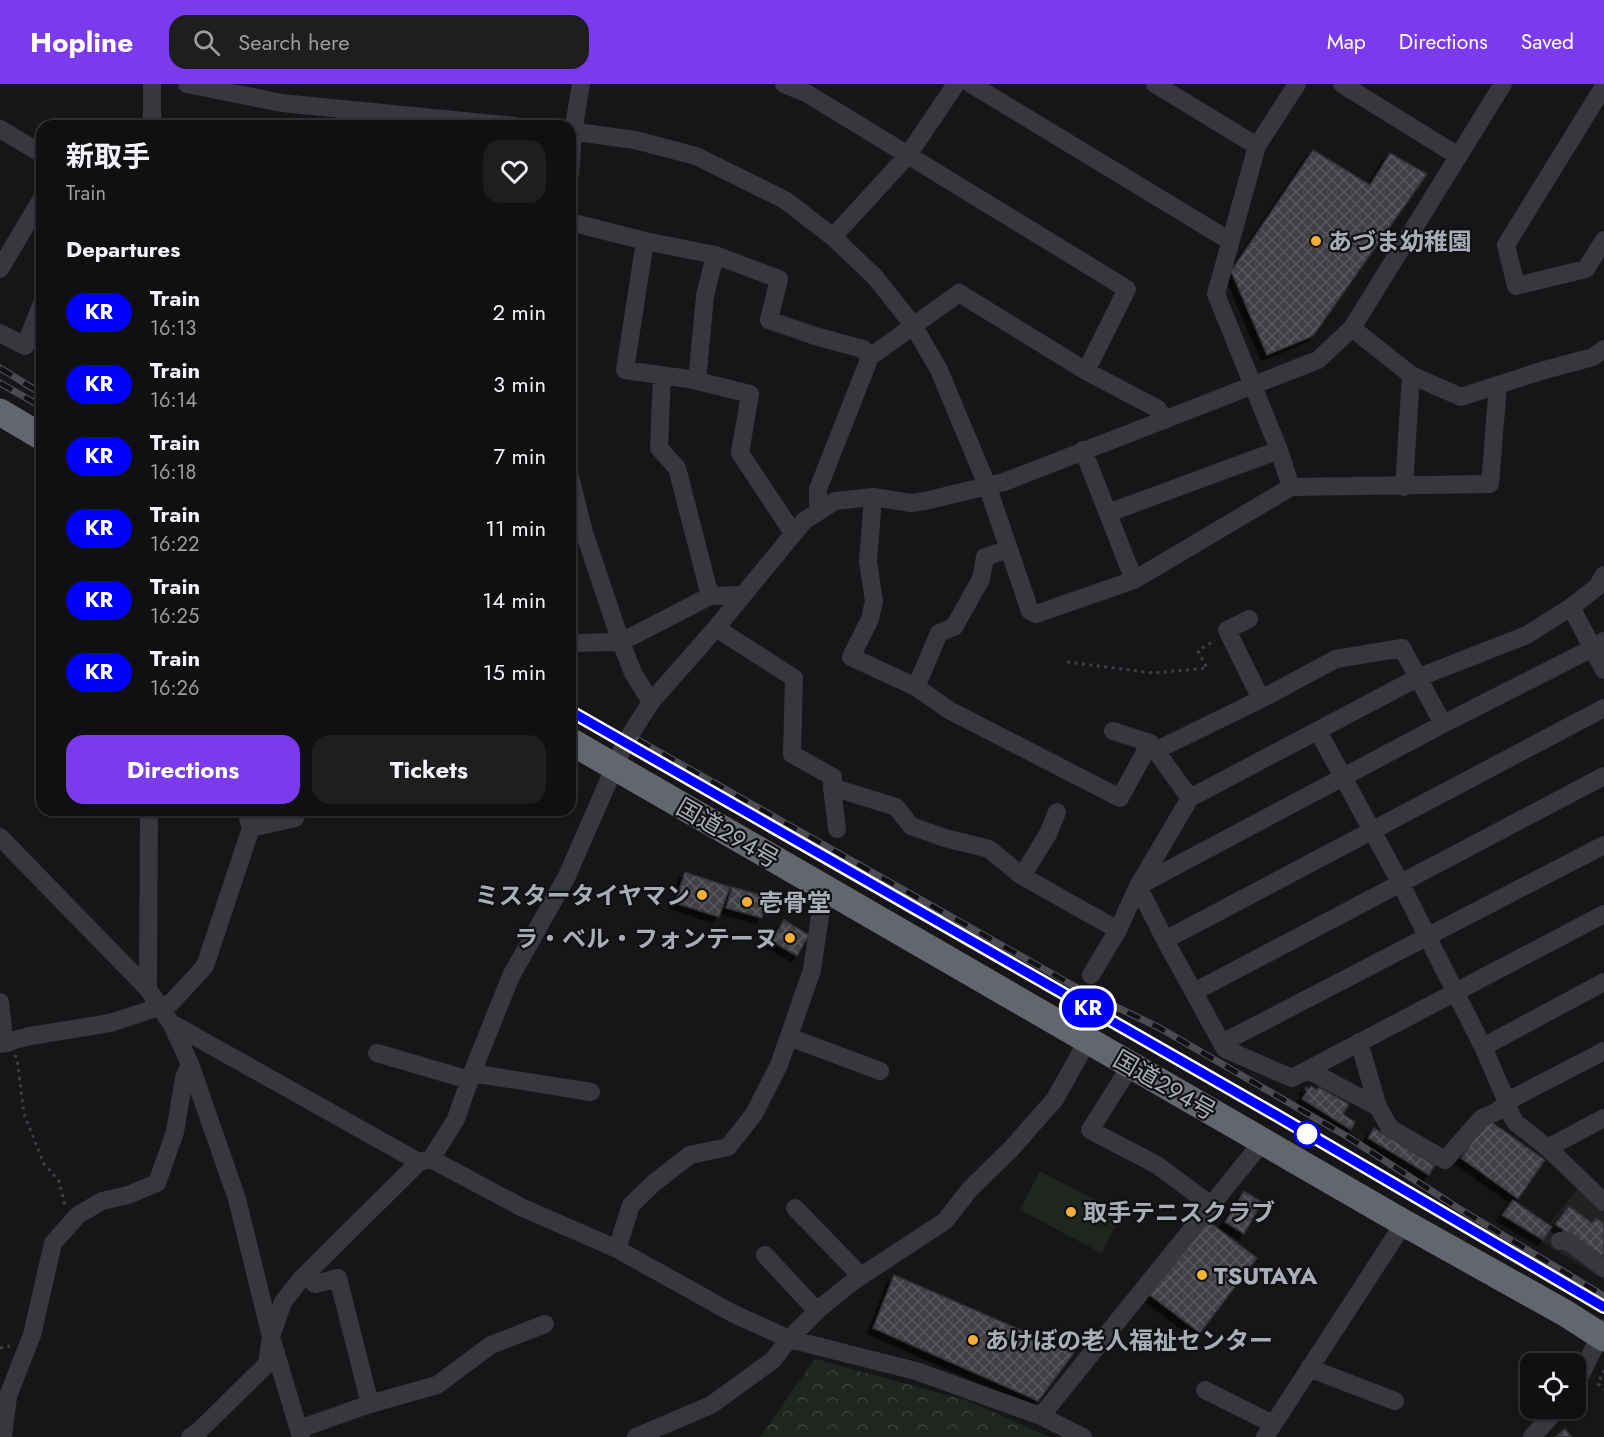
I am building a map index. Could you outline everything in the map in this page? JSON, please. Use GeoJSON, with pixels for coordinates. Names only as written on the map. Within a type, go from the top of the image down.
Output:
{"type":"FeatureCollection","features":[{"type":"Feature","properties":{"kind":"highway"},"geometry":{"type":"LineString","coordinates":[[0,412],[36,433]]}},
{"type":"Feature","properties":{"kind":"highway","name":"国道294号"},"geometry":{"type":"LineString","coordinates":[[576,744],[1404,1223],[1603,1334]]}},
{"type":"Feature","properties":{"kind":"street"},"geometry":{"type":"LineString","coordinates":[[152,84],[152,120]]}},
{"type":"Feature","properties":{"kind":"street"},"geometry":{"type":"LineString","coordinates":[[187,84],[282,103],[455,120]]}},
{"type":"Feature","properties":{"kind":"street"},"geometry":{"type":"LineString","coordinates":[[574,120],[581,84]]}},
{"type":"Feature","properties":{"kind":"street"},"geometry":{"type":"LineString","coordinates":[[784,84],[808,94],[1127,289],[1086,371]]}},
{"type":"Feature","properties":{"kind":"street"},"geometry":{"type":"LineString","coordinates":[[833,237],[908,155],[956,84]]}},
{"type":"Feature","properties":{"kind":"street"},"geometry":{"type":"LineString","coordinates":[[971,84],[1230,240]]}},
{"type":"Feature","properties":{"kind":"street"},"geometry":{"type":"LineString","coordinates":[[1155,84],[1257,146]]}},
{"type":"Feature","properties":{"kind":"street"},"geometry":{"type":"LineString","coordinates":[[1291,487],[1279,450],[1216,294],[1257,146],[1297,84]]}},
{"type":"Feature","properties":{"kind":"street"},"geometry":{"type":"LineString","coordinates":[[1342,84],[1367,90],[1458,156]]}},
{"type":"Feature","properties":{"kind":"street"},"geometry":{"type":"LineString","coordinates":[[190,1437],[199,1431],[267,1364],[271,1337],[283,1302],[306,1274],[425,1160],[456,1119],[512,976],[567,876],[613,766],[651,702],[804,520],[834,501],[873,497],[911,502],[925,501],[1004,482],[1318,360],[1352,327],[1503,84]]}},
{"type":"Feature","properties":{"kind":"street"},"geometry":{"type":"LineString","coordinates":[[1604,86],[1506,244],[1516,286],[1586,269],[1604,240]]}},
{"type":"Feature","properties":{"kind":"street"},"geometry":{"type":"LineString","coordinates":[[0,129],[36,150]]}},
{"type":"Feature","properties":{"kind":"street"},"geometry":{"type":"LineString","coordinates":[[576,133],[635,140],[696,156],[785,200],[833,237],[875,277],[913,325],[939,370],[987,485],[1030,611],[1036,614],[1134,580],[1291,487],[1490,484],[1498,385]]}},
{"type":"Feature","properties":{"kind":"street"},"geometry":{"type":"LineString","coordinates":[[0,268],[7,241],[36,210]]}},
{"type":"Feature","properties":{"kind":"street"},"geometry":{"type":"LineString","coordinates":[[576,224],[645,241],[715,255],[779,279],[770,320],[814,336],[863,348],[870,357]]}},
{"type":"Feature","properties":{"kind":"street"},"geometry":{"type":"LineString","coordinates":[[645,241],[625,369],[698,381],[750,394],[740,453],[793,533]]}},
{"type":"Feature","properties":{"kind":"street"},"geometry":{"type":"LineString","coordinates":[[698,381],[705,296],[715,255]]}},
{"type":"Feature","properties":{"kind":"street"},"geometry":{"type":"LineString","coordinates":[[820,510],[818,489],[870,357],[959,293],[1086,371],[1158,409],[1165,420]]}},
{"type":"Feature","properties":{"kind":"street"},"geometry":{"type":"LineString","coordinates":[[0,333],[25,346],[36,318]]}},
{"type":"Feature","properties":{"kind":"street"},"geometry":{"type":"LineString","coordinates":[[1352,327],[1411,375],[1461,397],[1600,357]]}},
{"type":"Feature","properties":{"kind":"street"},"geometry":{"type":"LineString","coordinates":[[662,375],[659,448],[677,468],[710,596]]}},
{"type":"Feature","properties":{"kind":"street"},"geometry":{"type":"LineString","coordinates":[[1404,487],[1411,375]]}},
{"type":"Feature","properties":{"kind":"street"},"geometry":{"type":"LineString","coordinates":[[1083,450],[1134,580]]}},
{"type":"Feature","properties":{"kind":"street"},"geometry":{"type":"LineString","coordinates":[[1108,513],[1279,450]]}},
{"type":"Feature","properties":{"kind":"street"},"geometry":{"type":"LineString","coordinates":[[873,497],[868,562],[874,602],[870,619],[851,657],[916,687],[949,711],[1120,798],[1153,747],[1261,699],[1336,659],[1402,648],[1443,724]]}},
{"type":"Feature","properties":{"kind":"street"},"geometry":{"type":"LineString","coordinates":[[577,534],[633,673],[651,702]]}},
{"type":"Feature","properties":{"kind":"street"},"geometry":{"type":"LineString","coordinates":[[916,687],[939,633],[954,627],[981,579],[985,557],[1009,549]]}},
{"type":"Feature","properties":{"kind":"street"},"geometry":{"type":"LineString","coordinates":[[1092,975],[1118,930],[1138,886],[1190,798],[1417,678],[1527,635],[1597,587],[1604,575]]}},
{"type":"Feature","properties":{"kind":"street"},"geometry":{"type":"LineString","coordinates":[[576,643],[621,642],[710,596],[742,595]]}},
{"type":"Feature","properties":{"kind":"street"},"geometry":{"type":"LineString","coordinates":[[1571,607],[1598,645],[1604,669]]}},
{"type":"Feature","properties":{"kind":"street"},"geometry":{"type":"LineString","coordinates":[[1249,619],[1227,630],[1222,643],[1261,699]]}},
{"type":"Feature","properties":{"kind":"street"},"geometry":{"type":"LineString","coordinates":[[716,627],[794,678],[792,754],[833,777],[837,829]]}},
{"type":"Feature","properties":{"kind":"street"},"geometry":{"type":"LineString","coordinates":[[1138,886],[1443,724],[1598,645]]}},
{"type":"Feature","properties":{"kind":"street"},"geometry":{"type":"LineString","coordinates":[[1165,940],[1604,708]]}},
{"type":"Feature","properties":{"kind":"street"},"geometry":{"type":"LineString","coordinates":[[1113,731],[1153,747],[1190,798]]}},
{"type":"Feature","properties":{"kind":"street"},"geometry":{"type":"LineString","coordinates":[[1318,731],[1400,882],[1455,990],[1516,1123],[1600,1193]]}},
{"type":"Feature","properties":{"kind":"street"},"geometry":{"type":"LineString","coordinates":[[1194,992],[1604,776]]}},
{"type":"Feature","properties":{"kind":"street"},"geometry":{"type":"LineString","coordinates":[[832,787],[896,807],[911,826],[945,838],[989,849],[1022,876],[1118,930]]}},
{"type":"Feature","properties":{"kind":"street"},"geometry":{"type":"LineString","coordinates":[[1022,876],[1048,834],[1057,812]]}},
{"type":"Feature","properties":{"kind":"street"},"geometry":{"type":"LineString","coordinates":[[148,990],[149,816]]}},
{"type":"Feature","properties":{"kind":"street"},"geometry":{"type":"LineString","coordinates":[[0,1002],[4,1043],[30,1036],[110,1023],[171,1003],[205,966],[248,819],[295,818],[296,816]]}},
{"type":"Feature","properties":{"kind":"street"},"geometry":{"type":"LineString","coordinates":[[0,837],[148,990],[171,1023],[190,1064],[237,1199],[271,1337],[300,1433],[370,1404],[436,1385],[491,1345],[545,1324]]}},
{"type":"Feature","properties":{"kind":"street"},"geometry":{"type":"LineString","coordinates":[[1222,1043],[1604,845]]}},
{"type":"Feature","properties":{"kind":"street"},"geometry":{"type":"LineString","coordinates":[[1138,886],[1165,940],[1226,1049],[1292,1078],[1455,990],[1604,914]]}},
{"type":"Feature","properties":{"kind":"street"},"geometry":{"type":"LineString","coordinates":[[617,1249],[631,1205],[655,1182],[690,1155],[728,1147],[754,1114],[779,1065],[812,970],[824,889]]}},
{"type":"Feature","properties":{"kind":"street"},"geometry":{"type":"LineString","coordinates":[[1483,1047],[1604,982]]}},
{"type":"Feature","properties":{"kind":"street"},"geometry":{"type":"LineString","coordinates":[[171,1023],[425,1160],[521,1207],[617,1249],[732,1312],[789,1339],[916,1371],[1041,1416],[1083,1437]]}},
{"type":"Feature","properties":{"kind":"street"},"geometry":{"type":"LineString","coordinates":[[789,1036],[880,1071]]}},
{"type":"Feature","properties":{"kind":"street"},"geometry":{"type":"LineString","coordinates":[[636,1437],[711,1405],[773,1360],[789,1339],[817,1311],[861,1276],[945,1221],[970,1189],[1011,1149],[1055,1099],[1088,1040]]}},
{"type":"Feature","properties":{"kind":"street"},"geometry":{"type":"LineString","coordinates":[[1359,1042],[1378,1107],[1390,1128],[1445,1160],[1482,1118],[1496,1112],[1515,1097],[1604,1051]]}},
{"type":"Feature","properties":{"kind":"street"},"geometry":{"type":"LineString","coordinates":[[377,1053],[471,1076],[591,1092]]}},
{"type":"Feature","properties":{"kind":"street"},"geometry":{"type":"LineString","coordinates":[[3,1437],[8,1396],[32,1335],[53,1243],[78,1215],[102,1201],[128,1195],[157,1183],[176,1132],[184,1077],[190,1064]]}},
{"type":"Feature","properties":{"kind":"street"},"geometry":{"type":"LineString","coordinates":[[1131,1065],[1090,1130],[1157,1165],[1211,1205]]}},
{"type":"Feature","properties":{"kind":"street"},"geometry":{"type":"LineString","coordinates":[[1308,1070],[1378,1107]]}},
{"type":"Feature","properties":{"kind":"street"},"geometry":{"type":"LineString","coordinates":[[1549,1149],[1553,1144],[1604,1118]]}},
{"type":"Feature","properties":{"kind":"street"},"geometry":{"type":"LineString","coordinates":[[1041,1416],[1263,1141]]}},
{"type":"Feature","properties":{"kind":"street"},"geometry":{"type":"LineString","coordinates":[[795,1208],[861,1276]]}},
{"type":"Feature","properties":{"kind":"street"},"geometry":{"type":"LineString","coordinates":[[1205,1390],[1269,1431],[1404,1223]]}},
{"type":"Feature","properties":{"kind":"street"},"geometry":{"type":"LineString","coordinates":[[1560,1241],[1566,1240],[1604,1268]]}},
{"type":"Feature","properties":{"kind":"street"},"geometry":{"type":"LineString","coordinates":[[765,1255],[817,1311]]}},
{"type":"Feature","properties":{"kind":"street"},"geometry":{"type":"LineString","coordinates":[[306,1274],[315,1284],[338,1278],[370,1404]]}},
{"type":"Feature","properties":{"kind":"street"},"geometry":{"type":"LineString","coordinates":[[1586,1366],[1603,1334]]}},
{"type":"Feature","properties":{"kind":"street"},"geometry":{"type":"LineString","coordinates":[[1309,1368],[1395,1401]]}},
{"type":"Feature","properties":{"kind":"street"},"geometry":{"type":"LineString","coordinates":[[1532,1437],[1548,1419]]}},
{"type":"Feature","properties":{"kind":"path"},"geometry":{"type":"LineString","coordinates":[[1067,662],[1153,673],[1207,669],[1198,651],[1222,643]]}},
{"type":"Feature","properties":{"kind":"path"},"geometry":{"type":"LineString","coordinates":[[1062,1025],[1092,975]]}},
{"type":"Feature","properties":{"kind":"path"},"geometry":{"type":"LineString","coordinates":[[4,1043],[17,1059],[24,1114],[44,1164],[59,1181],[70,1224]]}},
{"type":"Feature","properties":{"kind":"path"},"geometry":{"type":"LineString","coordinates":[[1604,1370],[1598,1384],[1604,1389]]}},
{"type":"Feature","properties":{"kind":"shaded area"},"geometry":{"type":"Polygon","coordinates":[[[1579,1187],[1604,1211],[1604,1262],[1550,1223],[1579,1187]]]}},
{"type":"Feature","properties":{"kind":"shaded area"},"geometry":{"type":"Polygon","coordinates":[[[1513,1199],[1604,1263],[1604,1280],[1500,1216],[1513,1199]]]}},
{"type":"Feature","properties":{"kind":"green space","name":"取手テニスクラブ"},"geometry":{"type":"Polygon","coordinates":[[[1040,1171],[1122,1214],[1101,1253],[1020,1210],[1040,1171]]]}},
{"type":"Feature","properties":{"kind":"green space"},"geometry":{"type":"Polygon","coordinates":[[[815,1359],[966,1400],[1050,1437],[760,1437],[815,1359]]]}},
{"type":"Feature","properties":{"kind":"building","name":"あづま幼稚園"},"geometry":{"type":"Polygon","coordinates":[[[1313,150],[1370,185],[1390,153],[1427,174],[1313,336],[1267,355],[1231,271],[1313,150]]]}},
{"type":"Feature","properties":{"kind":"building","name":"ミスタータイヤマン"},"geometry":{"type":"Polygon","coordinates":[[[685,872],[730,887],[719,917],[675,903],[685,872]]]}},
{"type":"Feature","properties":{"kind":"building","name":"壱骨堂"},"geometry":{"type":"Polygon","coordinates":[[[732,887],[768,897],[762,918],[726,908],[732,887]]]}},
{"type":"Feature","properties":{"kind":"building","name":"ラ・ベル・フォンテーヌ"},"geometry":{"type":"Polygon","coordinates":[[[784,920],[809,935],[797,956],[771,941],[784,920]]]}},
{"type":"Feature","properties":{"kind":"building"},"geometry":{"type":"Polygon","coordinates":[[[1311,1086],[1317,1090],[1319,1087],[1349,1104],[1343,1114],[1355,1122],[1351,1130],[1302,1099],[1307,1091],[1306,1087],[1309,1089],[1311,1086]]]}},
{"type":"Feature","properties":{"kind":"building"},"geometry":{"type":"Polygon","coordinates":[[[1490,1121],[1545,1160],[1518,1199],[1461,1158],[1486,1122],[1490,1121]]]}},
{"type":"Feature","properties":{"kind":"building"},"geometry":{"type":"Polygon","coordinates":[[[1374,1128],[1435,1165],[1429,1175],[1368,1138],[1374,1128]]]}},
{"type":"Feature","properties":{"kind":"building"},"geometry":{"type":"Polygon","coordinates":[[[1244,1191],[1262,1202],[1244,1234],[1225,1222],[1244,1191]]]}},
{"type":"Feature","properties":{"kind":"building"},"geometry":{"type":"Polygon","coordinates":[[[1513,1200],[1552,1227],[1543,1240],[1502,1215],[1513,1200]]]}},
{"type":"Feature","properties":{"kind":"building"},"geometry":{"type":"Polygon","coordinates":[[[1569,1206],[1592,1223],[1596,1218],[1604,1223],[1604,1253],[1601,1257],[1555,1224],[1569,1206]]]}},
{"type":"Feature","properties":{"kind":"building","name":"TSUTAYA"},"geometry":{"type":"Polygon","coordinates":[[[1204,1218],[1257,1258],[1200,1333],[1147,1293],[1204,1218]]]}},
{"type":"Feature","properties":{"kind":"building","name":"あけぼの老人福祉センター"},"geometry":{"type":"Polygon","coordinates":[[[894,1275],[1074,1353],[1038,1401],[873,1328],[894,1275]]]}},
{"type":"Feature","properties":{"kind":"building"},"geometry":{"type":"Polygon","coordinates":[[[1565,1429],[1572,1437],[1555,1437],[1565,1429]]]}},
{"type":"Feature","properties":{"kind":"railway"},"geometry":{"type":"LineString","coordinates":[[0,368],[36,390]]}},
{"type":"Feature","properties":{"kind":"railway"},"geometry":{"type":"LineString","coordinates":[[0,383],[36,404]]}},
{"type":"Feature","properties":{"kind":"railway"},"geometry":{"type":"LineString","coordinates":[[576,714],[1276,1115],[1604,1307]]}},
{"type":"Feature","properties":{"kind":"railway"},"geometry":{"type":"LineString","coordinates":[[638,740],[1081,990],[1158,1027],[1348,1137],[1458,1208],[1604,1296]]}},
{"type":"Feature","properties":{"kind":"train","name":"KR"},"geometry":{"type":"LineString","coordinates":[[576,714],[1276,1115],[1604,1307]]}},
{"type":"Feature","properties":{"kind":"place","name":"あづま幼稚園"},"geometry":{"type":"Point","coordinates":[1316,241]}},
{"type":"Feature","properties":{"kind":"place","name":"ミスタータイヤマン"},"geometry":{"type":"Point","coordinates":[702,895]}},
{"type":"Feature","properties":{"kind":"place","name":"壱骨堂"},"geometry":{"type":"Point","coordinates":[747,902]}},
{"type":"Feature","properties":{"kind":"place","name":"ラ・ベル・フォンテーヌ"},"geometry":{"type":"Point","coordinates":[790,938]}},
{"type":"Feature","properties":{"kind":"place","name":"取手テニスクラブ"},"geometry":{"type":"Point","coordinates":[1071,1212]}},
{"type":"Feature","properties":{"kind":"place","name":"TSUTAYA"},"geometry":{"type":"Point","coordinates":[1202,1275]}},
{"type":"Feature","properties":{"kind":"place","name":"あけぼの老人福祉センター"},"geometry":{"type":"Point","coordinates":[973,1340]}}]}
